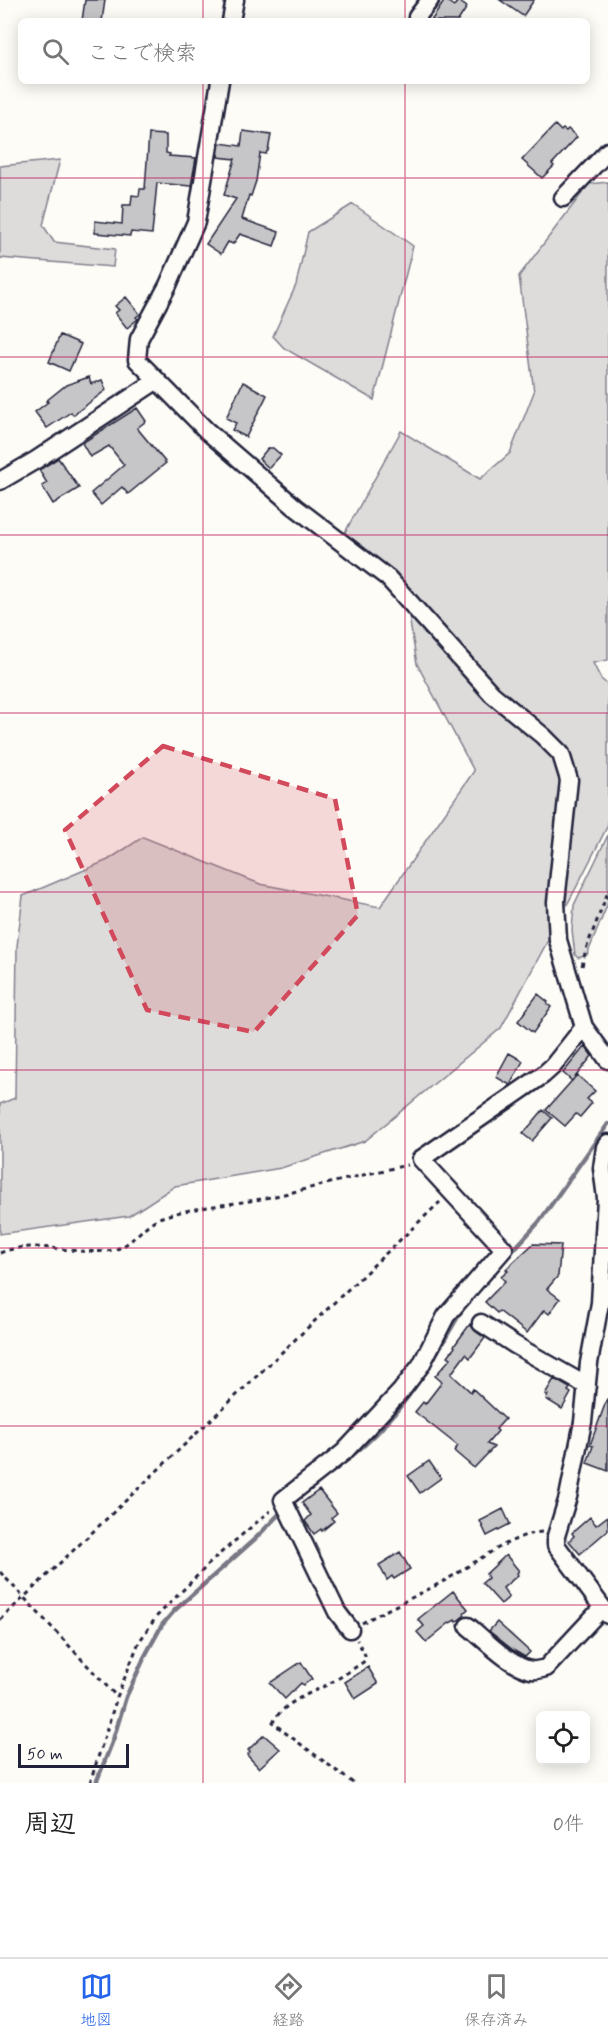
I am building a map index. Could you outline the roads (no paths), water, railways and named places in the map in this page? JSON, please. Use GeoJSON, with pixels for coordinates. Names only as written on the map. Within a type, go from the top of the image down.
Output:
{"type":"FeatureCollection","features":[{"type":"Feature","properties":{"kind":"street"},"geometry":{"type":"LineString","coordinates":[[232,18],[235,0]]}},
{"type":"Feature","properties":{"kind":"street"},"geometry":{"type":"LineString","coordinates":[[417,17],[430,0]]}},
{"type":"Feature","properties":{"kind":"street"},"geometry":{"type":"LineString","coordinates":[[219,84],[196,222],[168,285],[140,339],[137,360],[207,431],[295,507],[388,578],[492,694],[561,754],[569,780],[556,902],[558,940],[584,1027],[608,1060]]}},
{"type":"Feature","properties":{"kind":"street"},"geometry":{"type":"LineString","coordinates":[[563,198],[608,151]]}},
{"type":"Feature","properties":{"kind":"street"},"geometry":{"type":"LineString","coordinates":[[0,481],[156,381]]}},
{"type":"Feature","properties":{"kind":"street"},"geometry":{"type":"LineString","coordinates":[[350,1629],[337,1612],[283,1500],[344,1452],[393,1400],[421,1365],[446,1316],[504,1249],[421,1159],[543,1075],[584,1027]]}},
{"type":"Feature","properties":{"kind":"street"},"geometry":{"type":"LineString","coordinates":[[468,1626],[509,1659],[534,1671],[546,1668],[605,1611],[556,1545],[556,1536],[568,1497],[583,1422],[589,1363],[600,1303],[606,1198],[602,1168],[605,1147],[608,1143]]}},
{"type":"Feature","properties":{"kind":"street"},"geometry":{"type":"LineString","coordinates":[[481,1323],[587,1386]]}},
{"type":"Feature","properties":{"kind":"waterway"},"geometry":{"type":"LineString","coordinates":[[507,1257],[539,1222],[608,1124]]}},
{"type":"Feature","properties":{"kind":"waterway"},"geometry":{"type":"LineString","coordinates":[[432,1361],[463,1308]]}},
{"type":"Feature","properties":{"kind":"waterway"},"geometry":{"type":"LineString","coordinates":[[346,1460],[387,1422],[421,1378]]}},
{"type":"Feature","properties":{"kind":"waterway"},"geometry":{"type":"LineString","coordinates":[[96,1783],[113,1740],[126,1697],[162,1625],[175,1610],[256,1538],[283,1510]]}}]}
